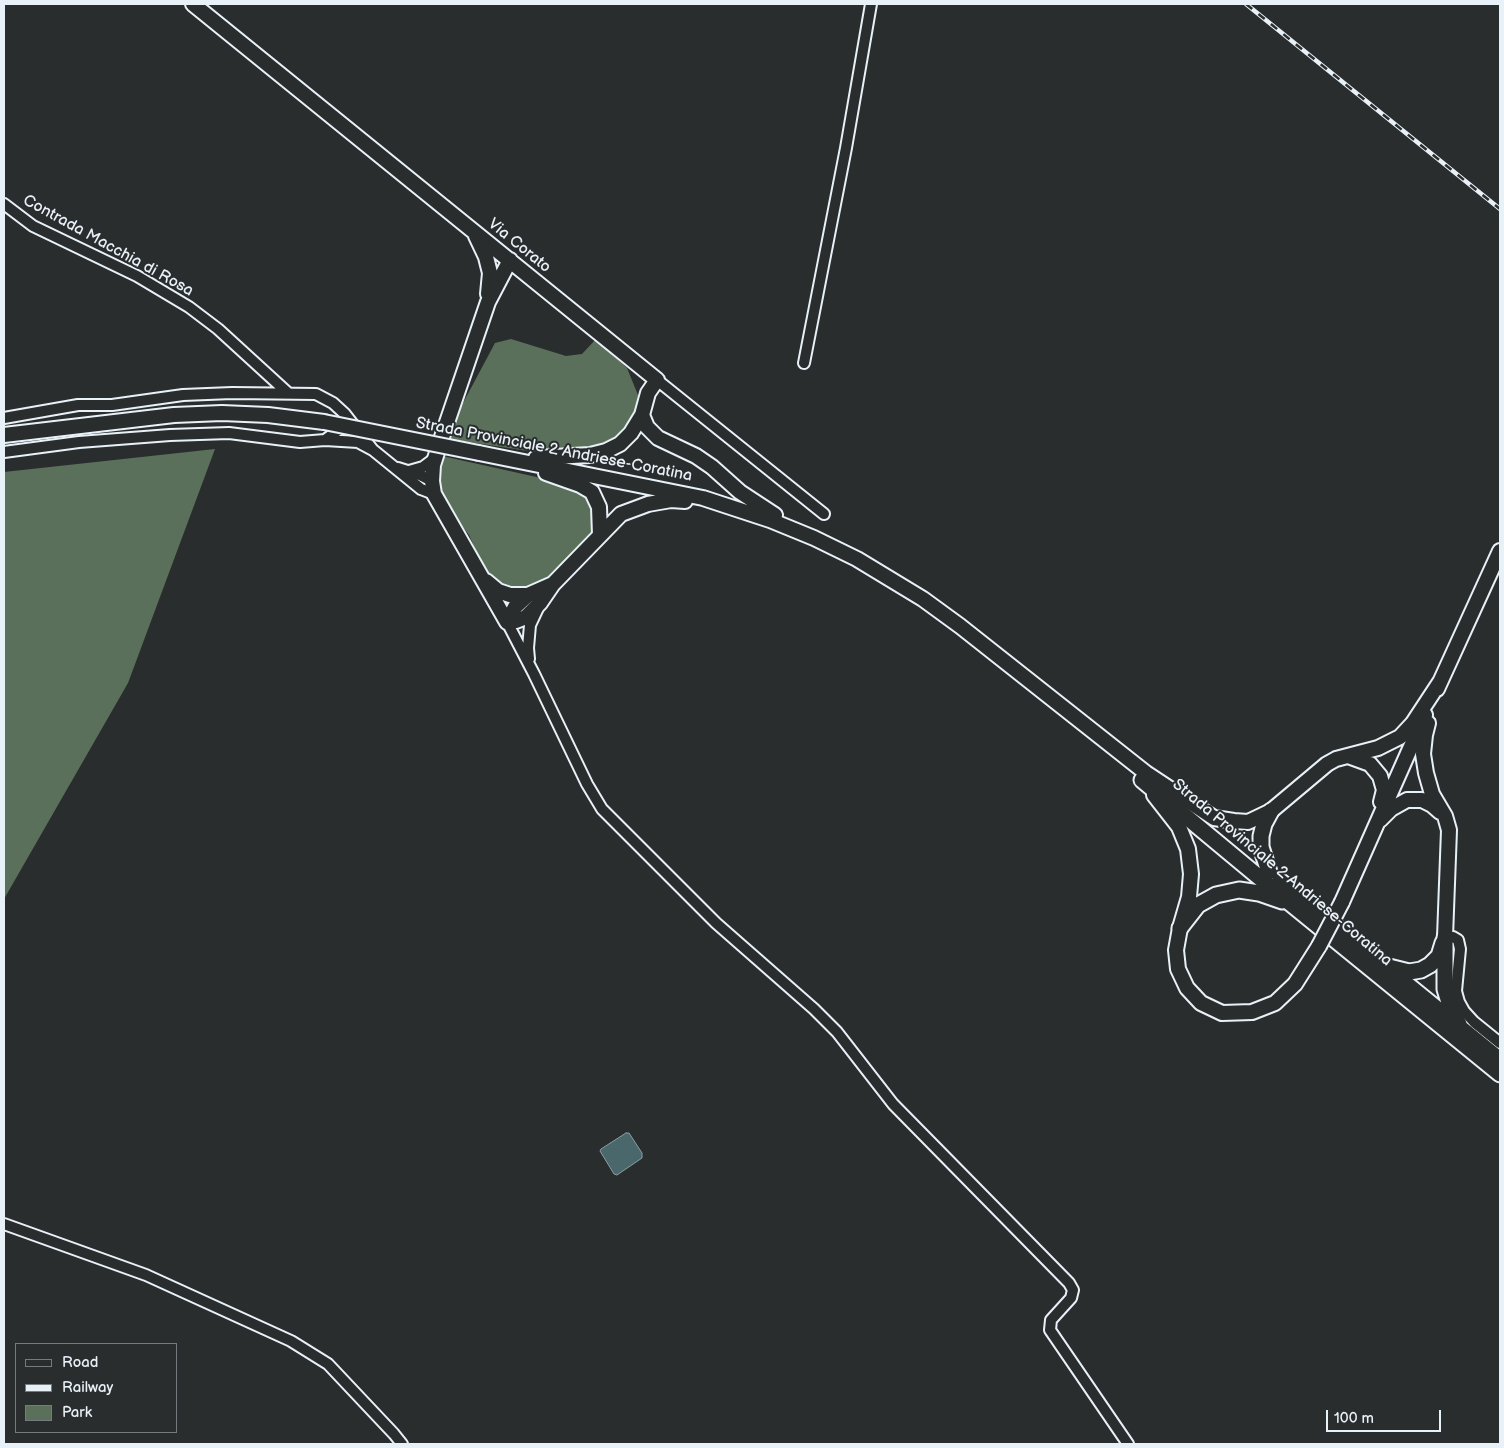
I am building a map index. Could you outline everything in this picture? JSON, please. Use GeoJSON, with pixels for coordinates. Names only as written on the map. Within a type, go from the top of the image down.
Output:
{"type":"FeatureCollection","features":[{"type":"Feature","properties":{"kind":"highway","name":"Strada Provinciale 2 Andriese-Coratina"},"geometry":{"type":"LineString","coordinates":[[1144,777],[1269,872],[1500,1060]]}},
{"type":"Feature","properties":{"kind":"highway","name":"Strada Provinciale 2 Andriese-Coratina"},"geometry":{"type":"LineString","coordinates":[[1144,777],[1290,903],[1500,1074]]}},
{"type":"Feature","properties":{"kind":"highway"},"geometry":{"type":"LineString","coordinates":[[1269,872],[1261,836],[1264,824],[1271,811]]}},
{"type":"Feature","properties":{"kind":"highway"},"geometry":{"type":"LineString","coordinates":[[1180,928],[1198,905],[1216,894],[1239,890],[1259,893],[1290,903]]}},
{"type":"Feature","properties":{"kind":"highway"},"geometry":{"type":"LineString","coordinates":[[1385,966],[1410,972],[1421,970],[1430,965],[1439,956],[1445,937]]}},
{"type":"Feature","properties":{"kind":"highway"},"geometry":{"type":"LineString","coordinates":[[1445,937],[1445,989],[1451,1009],[1461,1028]]}},
{"type":"Feature","properties":{"kind":"main road","name":"Via Corato"},"geometry":{"type":"LineString","coordinates":[[193,4],[657,380]]}},
{"type":"Feature","properties":{"kind":"main road"},"geometry":{"type":"LineString","coordinates":[[473,231],[486,257],[490,273],[488,302]]}},
{"type":"Feature","properties":{"kind":"main road"},"geometry":{"type":"LineString","coordinates":[[490,273],[496,265],[510,260]]}},
{"type":"Feature","properties":{"kind":"main road"},"geometry":{"type":"LineString","coordinates":[[507,622],[433,488],[436,458],[488,302],[510,260]]}},
{"type":"Feature","properties":{"kind":"main road"},"geometry":{"type":"LineString","coordinates":[[495,456],[549,459],[590,456],[606,451],[620,444],[631,432],[642,416],[648,393],[657,380]]}},
{"type":"Feature","properties":{"kind":"main road","name":"Strada Provinciale 2 Andriese-Coratina"},"geometry":{"type":"LineString","coordinates":[[4,435],[155,417],[222,413],[268,415],[324,422],[674,492],[725,505],[770,520],[814,538],[864,564],[923,600],[1045,694],[1144,777]]}},
{"type":"Feature","properties":{"kind":"main road"},"geometry":{"type":"LineString","coordinates":[[642,416],[646,428],[658,438],[696,456],[712,467],[740,492],[814,538]]}},
{"type":"Feature","properties":{"kind":"main road"},"geometry":{"type":"LineString","coordinates":[[520,461],[551,476],[580,485],[592,492],[600,507],[600,535]]}},
{"type":"Feature","properties":{"kind":"main road"},"geometry":{"type":"LineString","coordinates":[[507,622],[526,617],[540,603],[553,584],[621,514],[648,504],[671,500],[725,505]]}},
{"type":"Feature","properties":{"kind":"main road"},"geometry":{"type":"LineString","coordinates":[[1144,777],[1180,827],[1188,848],[1191,874],[1189,897],[1176,950],[1178,969],[1187,988],[1201,1003],[1222,1012],[1252,1012],[1275,1003],[1295,984],[1319,946],[1342,902],[1500,551]]}},
{"type":"Feature","properties":{"kind":"main road"},"geometry":{"type":"LineString","coordinates":[[480,576],[498,591],[510,595],[528,595]]}},
{"type":"Feature","properties":{"kind":"main road"},"geometry":{"type":"LineString","coordinates":[[507,622],[515,607],[528,595],[553,584]]}},
{"type":"Feature","properties":{"kind":"main road"},"geometry":{"type":"LineString","coordinates":[[1144,777],[1214,818],[1248,822],[1271,811],[1327,764],[1336,759],[1378,748],[1400,737],[1413,723],[1440,682]]}},
{"type":"Feature","properties":{"kind":"main road"},"geometry":{"type":"LineString","coordinates":[[1440,682],[1425,735],[1423,754],[1432,794],[1445,816],[1449,830],[1445,937]]}},
{"type":"Feature","properties":{"kind":"main road"},"geometry":{"type":"LineString","coordinates":[[1348,756],[1370,764],[1380,776],[1384,790],[1376,824]]}},
{"type":"Feature","properties":{"kind":"main road"},"geometry":{"type":"LineString","coordinates":[[1376,824],[1392,809],[1407,800],[1422,800],[1432,805],[1445,816]]}},
{"type":"Feature","properties":{"kind":"street"},"geometry":{"type":"LineString","coordinates":[[804,363],[846,148],[870,4]]}},
{"type":"Feature","properties":{"kind":"street","name":"Contrada Macchia di Rosa"},"geometry":{"type":"LineString","coordinates":[[4,204],[33,226],[137,276],[189,306],[288,393]]}},
{"type":"Feature","properties":{"kind":"street","name":"Via Corato"},"geometry":{"type":"LineString","coordinates":[[657,380],[824,514]]}},
{"type":"Feature","properties":{"kind":"street"},"geometry":{"type":"LineString","coordinates":[[4,418],[78,405],[112,405],[183,395],[316,394],[333,403],[345,414],[373,450],[394,468],[422,489],[433,488]]}},
{"type":"Feature","properties":{"kind":"street"},"geometry":{"type":"LineString","coordinates":[[325,440],[344,426],[345,414]]}},
{"type":"Feature","properties":{"kind":"street"},"geometry":{"type":"LineString","coordinates":[[4,452],[79,442],[229,432],[300,442],[325,440],[358,442],[373,450]]}},
{"type":"Feature","properties":{"kind":"street"},"geometry":{"type":"LineString","coordinates":[[409,471],[423,467],[436,458]]}},
{"type":"Feature","properties":{"kind":"street"},"geometry":{"type":"LineString","coordinates":[[394,468],[409,471],[433,488]]}},
{"type":"Feature","properties":{"kind":"street"},"geometry":{"type":"LineString","coordinates":[[530,665],[528,648],[530,625],[540,603]]}},
{"type":"Feature","properties":{"kind":"street"},"geometry":{"type":"LineString","coordinates":[[507,622],[530,665],[587,784],[602,809],[716,924],[831,1026],[893,1104],[1069,1283],[1072,1290],[1071,1298],[1051,1320],[1050,1330],[1128,1444]]}},
{"type":"Feature","properties":{"kind":"street"},"geometry":{"type":"LineString","coordinates":[[1445,937],[1453,937],[1458,940],[1460,949],[1456,991],[1459,1002],[1474,1022],[1500,1043]]}},
{"type":"Feature","properties":{"kind":"street"},"geometry":{"type":"LineString","coordinates":[[4,1224],[146,1275],[291,1341],[328,1364],[402,1444]]}},
{"type":"Feature","properties":{"kind":"green space"},"geometry":{"type":"Polygon","coordinates":[[[511,339],[566,356],[582,354],[596,339],[627,368],[640,400],[626,435],[598,451],[561,456],[449,439],[455,418],[495,343],[511,339]]]}},
{"type":"Feature","properties":{"kind":"green space"},"geometry":{"type":"Polygon","coordinates":[[[215,449],[128,683],[4,899],[4,472],[215,449]]]}},
{"type":"Feature","properties":{"kind":"green space"},"geometry":{"type":"Polygon","coordinates":[[[442,456],[577,486],[593,498],[593,531],[540,587],[504,591],[486,573],[469,535],[441,498],[437,476],[442,456]]]}},
{"type":"Feature","properties":{"kind":"water"},"geometry":{"type":"Polygon","coordinates":[[[626,1133],[629,1133],[642,1153],[642,1158],[617,1175],[614,1174],[600,1151],[626,1133]]]}},
{"type":"Feature","properties":{"kind":"railway"},"geometry":{"type":"LineString","coordinates":[[1246,4],[1500,209]]}}]}
